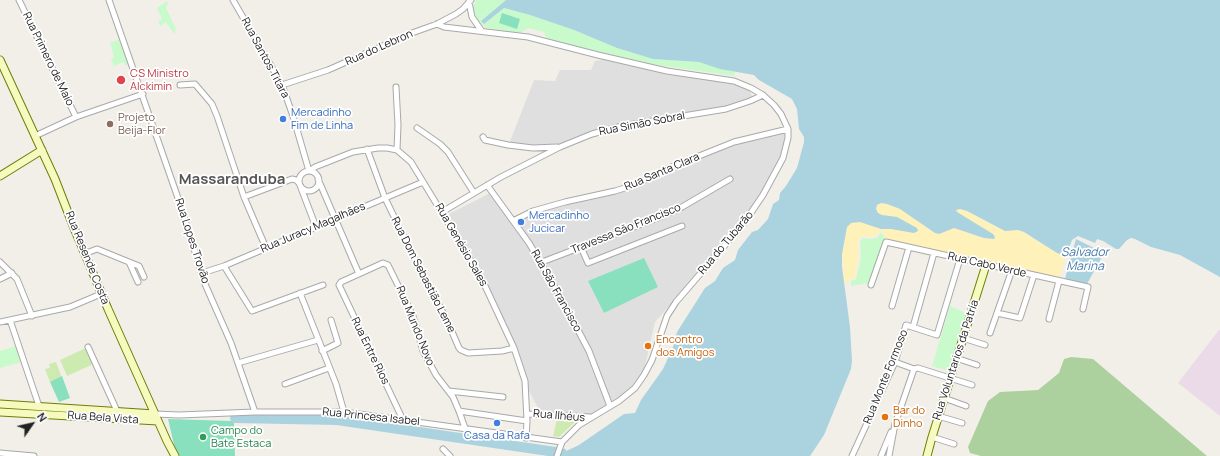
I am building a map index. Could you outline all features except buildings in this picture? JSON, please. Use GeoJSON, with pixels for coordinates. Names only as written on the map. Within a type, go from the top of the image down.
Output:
{"type":"FeatureCollection","features":[{"type":"Feature","properties":{"kind":"street","name":"Rua Primero de Maio"},"geometry":{"type":"LineString","coordinates":[[19,0],[76,118]]}},
{"type":"Feature","properties":{"kind":"street","name":"Rua Lopes Trovão"},"geometry":{"type":"LineString","coordinates":[[109,0],[143,94],[205,284],[231,343],[255,412]]}},
{"type":"Feature","properties":{"kind":"street","name":"Rua Santos Titara"},"geometry":{"type":"LineString","coordinates":[[233,0],[255,31],[282,86],[293,116],[308,172]]}},
{"type":"Feature","properties":{"kind":"street"},"geometry":{"type":"LineString","coordinates":[[470,1],[472,17],[480,30]]}},
{"type":"Feature","properties":{"kind":"street","name":"Rua do Lebron"},"geometry":{"type":"LineString","coordinates":[[282,86],[328,70],[412,33],[437,24],[456,14],[470,1]]}},
{"type":"Feature","properties":{"kind":"street"},"geometry":{"type":"LineString","coordinates":[[437,24],[444,27],[480,30],[528,37],[598,55],[667,70],[734,81],[763,95],[781,114],[788,129]]}},
{"type":"Feature","properties":{"kind":"street","name":"Rua Resende Costa"},"geometry":{"type":"LineString","coordinates":[[0,60],[55,179],[101,294],[175,456]]}},
{"type":"Feature","properties":{"kind":"street"},"geometry":{"type":"LineString","coordinates":[[180,85],[195,84],[212,104],[244,197],[266,248]]}},
{"type":"Feature","properties":{"kind":"street"},"geometry":{"type":"LineString","coordinates":[[316,227],[298,183],[300,177],[315,167],[345,154],[367,149],[387,148],[397,150],[398,125],[396,87]]}},
{"type":"Feature","properties":{"kind":"street"},"geometry":{"type":"LineString","coordinates":[[35,136],[76,118],[143,94]]}},
{"type":"Feature","properties":{"kind":"street","name":"Rua Simão Sobral"},"geometry":{"type":"LineString","coordinates":[[442,212],[501,176],[560,147],[605,130],[726,109],[763,95]]}},
{"type":"Feature","properties":{"kind":"street"},"geometry":{"type":"LineString","coordinates":[[417,128],[440,144],[448,152],[474,193]]}},
{"type":"Feature","properties":{"kind":"street","name":"Rua Santa Clara"},"geometry":{"type":"LineString","coordinates":[[513,221],[533,211],[628,187],[664,170],[734,142],[788,129]]}},
{"type":"Feature","properties":{"kind":"street","name":"Rua do Tubarão"},"geometry":{"type":"LineString","coordinates":[[590,418],[620,401],[636,388],[652,360],[667,316],[676,302],[726,245],[754,209],[783,158],[788,138],[788,129]]}},
{"type":"Feature","properties":{"kind":"street"},"geometry":{"type":"LineString","coordinates":[[483,137],[485,140],[512,146],[533,148],[560,147]]}},
{"type":"Feature","properties":{"kind":"street","name":"Rua Dom Sebastião Leme"},"geometry":{"type":"LineString","coordinates":[[367,149],[385,198],[461,350],[468,353],[491,352],[514,348]]}},
{"type":"Feature","properties":{"kind":"street"},"geometry":{"type":"LineString","coordinates":[[0,176],[42,150]]}},
{"type":"Feature","properties":{"kind":"street","name":"Rua Genésio Sales"},"geometry":{"type":"LineString","coordinates":[[397,150],[411,162],[442,212],[486,288],[514,348],[525,380],[527,414],[526,438]]}},
{"type":"Feature","properties":{"kind":"street"},"geometry":{"type":"LineString","coordinates":[[308,172],[315,174],[318,179],[359,274]]}},
{"type":"Feature","properties":{"kind":"street"},"geometry":{"type":"LineString","coordinates":[[244,197],[292,179],[305,190],[312,191],[318,186],[318,179]]}},
{"type":"Feature","properties":{"kind":"street","name":"Travessa Sāo Francisco"},"geometry":{"type":"LineString","coordinates":[[542,262],[660,217],[730,179]]}},
{"type":"Feature","properties":{"kind":"street","name":"Rua Juracy Magalhães"},"geometry":{"type":"LineString","coordinates":[[202,273],[224,266],[423,182]]}},
{"type":"Feature","properties":{"kind":"street","name":"Rua São Francisco"},"geometry":{"type":"LineString","coordinates":[[487,185],[542,262],[588,351],[610,406]]}},
{"type":"Feature","properties":{"kind":"street"},"geometry":{"type":"LineString","coordinates":[[581,247],[588,263],[682,226]]}},
{"type":"Feature","properties":{"kind":"street","name":"Rua Cabo Verde"},"geometry":{"type":"LineString","coordinates":[[871,285],[886,242],[1088,287],[1082,308]]}},
{"type":"Feature","properties":{"kind":"street"},"geometry":{"type":"LineString","coordinates":[[892,306],[909,247]]}},
{"type":"Feature","properties":{"kind":"street"},"geometry":{"type":"LineString","coordinates":[[84,254],[92,250],[101,250],[139,266],[144,277]]}},
{"type":"Feature","properties":{"kind":"street"},"geometry":{"type":"LineString","coordinates":[[913,327],[934,253]]}},
{"type":"Feature","properties":{"kind":"street","name":"Rua Monte Formoso"},"geometry":{"type":"LineString","coordinates":[[852,456],[895,362],[906,325],[937,335],[960,258]]}},
{"type":"Feature","properties":{"kind":"street"},"geometry":{"type":"LineString","coordinates":[[0,262],[12,273],[21,286],[32,316]]}},
{"type":"Feature","properties":{"kind":"street"},"geometry":{"type":"LineString","coordinates":[[129,262],[138,282]]}},
{"type":"Feature","properties":{"kind":"street","name":"Rua Mundo Novo"},"geometry":{"type":"LineString","coordinates":[[359,274],[383,263],[388,265],[413,316],[423,351],[436,375],[449,391],[459,411],[465,428]]}},
{"type":"Feature","properties":{"kind":"street","name":"Rua Voluntarios da Patría"},"geometry":{"type":"LineString","coordinates":[[927,456],[938,416],[986,265]]}},
{"type":"Feature","properties":{"kind":"street"},"geometry":{"type":"LineString","coordinates":[[224,266],[252,311],[323,285]]}},
{"type":"Feature","properties":{"kind":"street"},"geometry":{"type":"LineString","coordinates":[[990,333],[1012,270]]}},
{"type":"Feature","properties":{"kind":"street"},"geometry":{"type":"LineString","coordinates":[[0,279],[12,273]]}},
{"type":"Feature","properties":{"kind":"street","name":"Rua Entre Rios"},"geometry":{"type":"LineString","coordinates":[[359,274],[341,282],[339,285],[404,420]]}},
{"type":"Feature","properties":{"kind":"street"},"geometry":{"type":"LineString","coordinates":[[997,314],[1020,318],[1034,275]]}},
{"type":"Feature","properties":{"kind":"street"},"geometry":{"type":"LineString","coordinates":[[1049,319],[1060,281]]}},
{"type":"Feature","properties":{"kind":"street"},"geometry":{"type":"LineString","coordinates":[[300,293],[339,394],[344,412]]}},
{"type":"Feature","properties":{"kind":"street"},"geometry":{"type":"LineString","coordinates":[[0,322],[70,307],[101,294]]}},
{"type":"Feature","properties":{"kind":"street"},"geometry":{"type":"LineString","coordinates":[[10,320],[39,406]]}},
{"type":"Feature","properties":{"kind":"street"},"geometry":{"type":"LineString","coordinates":[[322,351],[338,343],[331,320]]}},
{"type":"Feature","properties":{"kind":"street"},"geometry":{"type":"LineString","coordinates":[[963,338],[985,345]]}},
{"type":"Feature","properties":{"kind":"street"},"geometry":{"type":"LineString","coordinates":[[238,363],[318,340]]}},
{"type":"Feature","properties":{"kind":"street"},"geometry":{"type":"LineString","coordinates":[[88,347],[117,412]]}},
{"type":"Feature","properties":{"kind":"street"},"geometry":{"type":"LineString","coordinates":[[956,358],[977,365]]}},
{"type":"Feature","properties":{"kind":"street"},"geometry":{"type":"LineString","coordinates":[[895,362],[914,369],[918,368],[972,385]]}},
{"type":"Feature","properties":{"kind":"street"},"geometry":{"type":"LineString","coordinates":[[285,384],[329,368]]}},
{"type":"Feature","properties":{"kind":"street"},"geometry":{"type":"LineString","coordinates":[[881,456],[895,424],[914,369]]}},
{"type":"Feature","properties":{"kind":"street"},"geometry":{"type":"LineString","coordinates":[[449,391],[503,397]]}},
{"type":"Feature","properties":{"kind":"street"},"geometry":{"type":"LineString","coordinates":[[944,398],[966,406]]}},
{"type":"Feature","properties":{"kind":"street","name":"Rua Bela Vista"},"geometry":{"type":"LineString","coordinates":[[0,404],[155,414]]}},
{"type":"Feature","properties":{"kind":"street"},"geometry":{"type":"LineString","coordinates":[[459,411],[527,421]]}},
{"type":"Feature","properties":{"kind":"street","name":"Rua Bela Vista"},"geometry":{"type":"LineString","coordinates":[[0,412],[158,421]]}},
{"type":"Feature","properties":{"kind":"street","name":"Rua Princesa Isabel"},"geometry":{"type":"LineString","coordinates":[[155,414],[179,415],[255,412],[344,412],[465,428],[560,445]]}},
{"type":"Feature","properties":{"kind":"street","name":"Rua Ilhéus"},"geometry":{"type":"LineString","coordinates":[[527,414],[590,418]]}},
{"type":"Feature","properties":{"kind":"street"},"geometry":{"type":"LineString","coordinates":[[938,416],[962,423]]}},
{"type":"Feature","properties":{"kind":"street","name":"Rua Ilhéus"},"geometry":{"type":"LineString","coordinates":[[560,445],[579,425],[590,418]]}},
{"type":"Feature","properties":{"kind":"street"},"geometry":{"type":"LineString","coordinates":[[889,456],[895,424]]}},
{"type":"Feature","properties":{"kind":"street"},"geometry":{"type":"LineString","coordinates":[[932,437],[954,444]]}},
{"type":"Feature","properties":{"kind":"street"},"geometry":{"type":"LineString","coordinates":[[557,456],[560,445]]}},
{"type":"Feature","properties":{"kind":"street"},"geometry":{"type":"LineString","coordinates":[[443,449],[450,456]]}},
{"type":"Feature","properties":{"kind":"street"},"geometry":{"type":"LineString","coordinates":[[0,453],[34,456]]}},
{"type":"Feature","properties":{"kind":"shaded area"},"geometry":{"type":"Polygon","coordinates":[[[614,57],[668,75],[701,77],[734,83],[749,88],[753,99],[735,107],[614,128],[555,147],[509,144],[534,80],[555,81],[560,70],[591,70],[595,61],[614,57]]]}},
{"type":"Feature","properties":{"kind":"shaded area"},"geometry":{"type":"Polygon","coordinates":[[[786,131],[787,138],[782,158],[767,186],[729,241],[655,322],[644,371],[633,386],[622,397],[607,403],[603,409],[593,415],[577,415],[539,410],[527,387],[507,330],[449,214],[492,192],[516,222],[543,211],[618,193],[711,152],[741,142],[786,131]]]}},
{"type":"Feature","properties":{"kind":"shaded area"},"geometry":{"type":"Polygon","coordinates":[[[1220,330],[1220,416],[1178,383],[1220,330]]]}},
{"type":"Feature","properties":{"kind":"green space"},"geometry":{"type":"Polygon","coordinates":[[[476,0],[506,0],[481,21],[484,24],[504,8],[574,30],[617,48],[653,59],[699,62],[735,72],[734,76],[651,64],[547,39],[544,32],[528,28],[520,33],[486,28],[479,22],[476,16],[473,7],[476,0]]]}},
{"type":"Feature","properties":{"kind":"green space"},"geometry":{"type":"Polygon","coordinates":[[[167,1],[168,4],[166,8],[176,29],[174,34],[166,22],[160,26],[158,22],[162,19],[157,8],[167,1]]]}},
{"type":"Feature","properties":{"kind":"green space"},"geometry":{"type":"Polygon","coordinates":[[[502,13],[520,19],[517,29],[499,23],[502,13]]]}},
{"type":"Feature","properties":{"kind":"green space"},"geometry":{"type":"Polygon","coordinates":[[[119,40],[130,62],[125,66],[124,62],[114,66],[111,59],[114,57],[110,42],[119,40]]]}},
{"type":"Feature","properties":{"kind":"green space"},"geometry":{"type":"Polygon","coordinates":[[[881,232],[886,240],[869,283],[851,286],[851,281],[856,279],[861,258],[860,242],[863,238],[877,238],[881,232]]]}},
{"type":"Feature","properties":{"kind":"green space"},"geometry":{"type":"Polygon","coordinates":[[[644,258],[658,287],[604,313],[588,281],[644,258]]]}},
{"type":"Feature","properties":{"kind":"green space"},"geometry":{"type":"Polygon","coordinates":[[[950,306],[966,313],[949,371],[932,366],[950,306]]]}},
{"type":"Feature","properties":{"kind":"green space"},"geometry":{"type":"Polygon","coordinates":[[[16,346],[21,362],[0,368],[0,351],[16,346]]]}},
{"type":"Feature","properties":{"kind":"green space"},"geometry":{"type":"Polygon","coordinates":[[[88,347],[96,363],[67,376],[60,360],[88,347]]]}},
{"type":"Feature","properties":{"kind":"green space"},"geometry":{"type":"Polygon","coordinates":[[[1071,357],[1093,359],[1207,456],[981,456],[970,453],[968,447],[988,401],[1000,392],[1038,390],[1059,373],[1064,359],[1071,357]]]}},
{"type":"Feature","properties":{"kind":"green space"},"geometry":{"type":"Polygon","coordinates":[[[56,362],[62,378],[50,382],[45,369],[50,368],[49,364],[56,362]]]}},
{"type":"Feature","properties":{"kind":"green space"},"geometry":{"type":"Polygon","coordinates":[[[62,376],[70,398],[59,402],[50,382],[62,376]]]}},
{"type":"Feature","properties":{"kind":"green space","name":"Campo do Bate Estaca"},"geometry":{"type":"Polygon","coordinates":[[[168,419],[232,421],[234,423],[235,456],[180,456],[176,453],[168,419]]]}},
{"type":"Feature","properties":{"kind":"green space"},"geometry":{"type":"Polygon","coordinates":[[[557,419],[577,420],[559,437],[553,436],[557,419]]]}},
{"type":"Feature","properties":{"kind":"sand"},"geometry":{"type":"Polygon","coordinates":[[[881,203],[900,209],[935,233],[939,234],[954,228],[983,238],[969,220],[957,212],[956,210],[960,209],[967,211],[998,228],[1024,232],[1040,243],[1065,255],[1067,254],[1059,277],[886,239],[881,230],[873,237],[863,236],[860,238],[858,242],[859,254],[855,278],[844,283],[842,254],[847,227],[851,223],[860,222],[881,229],[900,229],[890,215],[882,215],[878,213],[876,209],[877,205],[881,203]]]}},
{"type":"Feature","properties":{"kind":"water"},"geometry":{"type":"Polygon","coordinates":[[[506,0],[1220,0],[1220,277],[1180,255],[1151,247],[1131,238],[1127,240],[1119,249],[1116,249],[1103,241],[1097,239],[1095,243],[1078,236],[1072,240],[1067,254],[1063,255],[1057,253],[1024,232],[1018,230],[1005,231],[967,211],[960,209],[956,210],[957,212],[993,234],[995,237],[994,239],[984,238],[954,228],[939,234],[935,233],[900,209],[881,203],[877,205],[876,209],[878,213],[897,217],[917,228],[918,231],[914,233],[891,229],[881,229],[860,222],[851,223],[847,227],[842,254],[842,267],[850,327],[851,369],[824,435],[810,456],[561,456],[562,453],[579,445],[624,414],[635,413],[641,400],[663,369],[673,347],[677,332],[705,288],[715,281],[723,268],[735,260],[738,250],[752,232],[758,230],[768,219],[773,204],[779,200],[780,193],[797,168],[804,137],[799,129],[797,109],[792,99],[759,80],[754,75],[720,69],[699,62],[653,59],[617,48],[574,30],[504,8],[484,24],[481,21],[506,0]]]}},
{"type":"Feature","properties":{"kind":"water","name":"Salvador Marina"},"geometry":{"type":"Polygon","coordinates":[[[1076,239],[1104,253],[1087,284],[1065,279],[1076,239]]]}},
{"type":"Feature","properties":{"kind":"waterway"},"geometry":{"type":"LineString","coordinates":[[235,418],[337,420],[562,453]]}},
{"type":"Feature","properties":{"kind":"place","name":"CS Ministro Alckimin"},"geometry":{"type":"Point","coordinates":[121,80]}},
{"type":"Feature","properties":{"kind":"place","name":"Mercadinho Fim de Linha"},"geometry":{"type":"Point","coordinates":[283,119]}},
{"type":"Feature","properties":{"kind":"place","name":"Projeto Beija-Flor"},"geometry":{"type":"Point","coordinates":[110,124]}},
{"type":"Feature","properties":{"kind":"place","name":"Mercadinho Jucicar"},"geometry":{"type":"Point","coordinates":[521,222]}},
{"type":"Feature","properties":{"kind":"place","name":"Encontro dos Amigos"},"geometry":{"type":"Point","coordinates":[648,346]}},
{"type":"Feature","properties":{"kind":"place","name":"Bar do Dinho"},"geometry":{"type":"Point","coordinates":[885,417]}},
{"type":"Feature","properties":{"kind":"place","name":"Casa da Rafa"},"geometry":{"type":"Point","coordinates":[497,423]}},
{"type":"Feature","properties":{"kind":"place","name":"Campo do Bate Estaca"},"geometry":{"type":"Point","coordinates":[203,437]}},
{"type":"Feature","properties":{"kind":"district","name":"Massaranduba"},"geometry":{"type":"Point","coordinates":[232,180]}}]}
